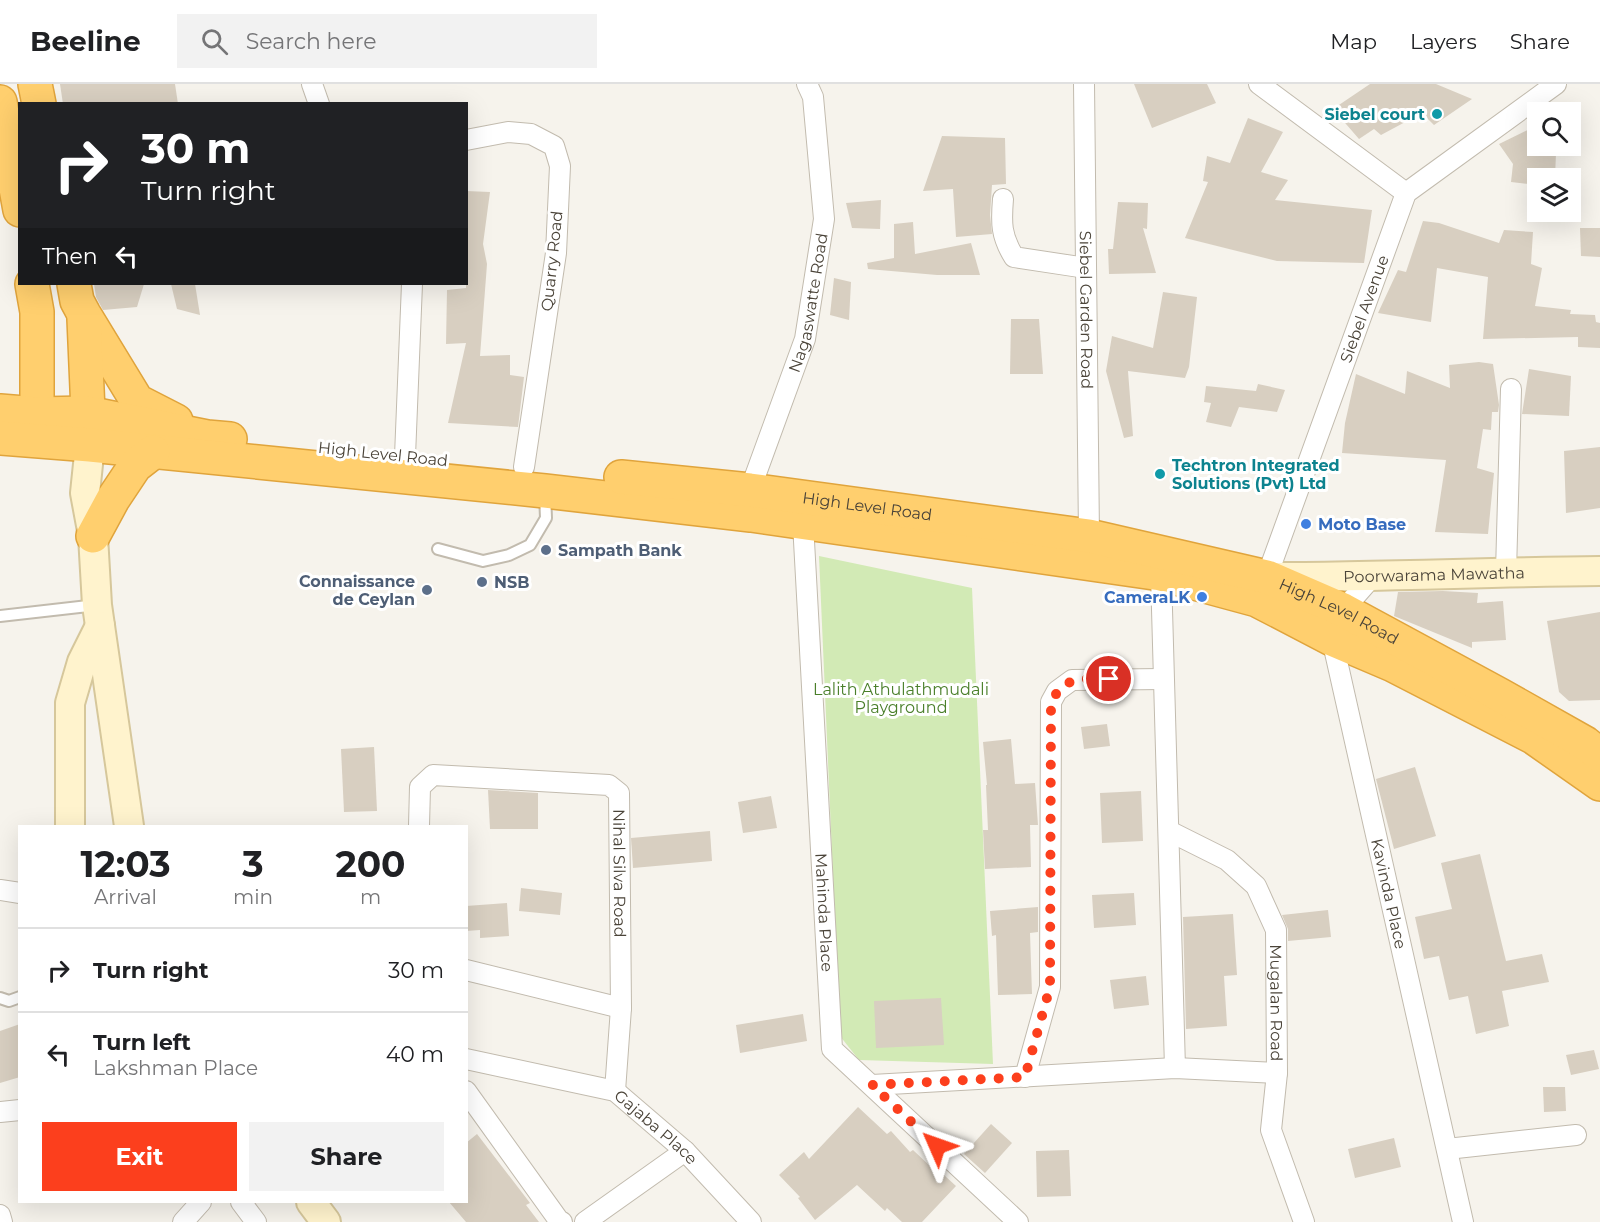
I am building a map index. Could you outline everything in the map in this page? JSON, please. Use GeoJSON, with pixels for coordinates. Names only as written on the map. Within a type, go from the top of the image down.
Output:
{"type":"FeatureCollection","features":[{"type":"Feature","properties":{"kind":"highway"},"geometry":{"type":"LineString","coordinates":[[35,84],[39,102]]}},
{"type":"Feature","properties":{"kind":"highway"},"geometry":{"type":"LineString","coordinates":[[0,102],[14,193]]}},
{"type":"Feature","properties":{"kind":"highway"},"geometry":{"type":"LineString","coordinates":[[32,285],[37,312],[37,414],[56,443]]}},
{"type":"Feature","properties":{"kind":"highway"},"geometry":{"type":"LineString","coordinates":[[74,285],[77,301],[84,314],[137,401],[207,436]]}},
{"type":"Feature","properties":{"kind":"highway"},"geometry":{"type":"LineString","coordinates":[[84,314],[90,445]]}},
{"type":"Feature","properties":{"kind":"highway","name":"High Level Road"},"geometry":{"type":"LineString","coordinates":[[0,411],[37,414],[87,413],[207,436],[405,456],[534,479]]}},
{"type":"Feature","properties":{"kind":"highway","name":"High Level Road"},"geometry":{"type":"LineString","coordinates":[[0,438],[153,452],[534,479],[1089,536],[1262,589],[1338,625],[1500,695],[1585,743],[1600,755]]}},
{"type":"Feature","properties":{"kind":"highway"},"geometry":{"type":"LineString","coordinates":[[93,536],[113,499],[135,466],[153,452]]}},
{"type":"Feature","properties":{"kind":"highway","name":"High Level Road"},"geometry":{"type":"LineString","coordinates":[[751,502],[803,523],[1262,589]]}},
{"type":"Feature","properties":{"kind":"highway","name":"High Level Road"},"geometry":{"type":"LineString","coordinates":[[1338,625],[1393,665],[1533,737],[1600,784]]}},
{"type":"Feature","properties":{"kind":"main road"},"geometry":{"type":"LineString","coordinates":[[56,443],[85,493]]}},
{"type":"Feature","properties":{"kind":"main road"},"geometry":{"type":"LineString","coordinates":[[90,445],[85,493],[93,536],[98,616],[129,825]]}},
{"type":"Feature","properties":{"kind":"main road","name":"Poorwarama Mawatha"},"geometry":{"type":"LineString","coordinates":[[1262,589],[1372,577],[1600,571]]}},
{"type":"Feature","properties":{"kind":"main road"},"geometry":{"type":"LineString","coordinates":[[70,825],[70,703],[98,616]]}},
{"type":"Feature","properties":{"kind":"main road"},"geometry":{"type":"LineString","coordinates":[[312,1203],[326,1222]]}},
{"type":"Feature","properties":{"kind":"street"},"geometry":{"type":"LineString","coordinates":[[312,84],[319,102]]}},
{"type":"Feature","properties":{"kind":"street","name":"Nagaswatte Road"},"geometry":{"type":"LineString","coordinates":[[751,502],[805,339],[824,219],[813,96],[807,84]]}},
{"type":"Feature","properties":{"kind":"street","name":"Siebel Garden Road"},"geometry":{"type":"LineString","coordinates":[[1084,84],[1089,536]]}},
{"type":"Feature","properties":{"kind":"street"},"geometry":{"type":"LineString","coordinates":[[1259,84],[1406,194],[1556,84]]}},
{"type":"Feature","properties":{"kind":"street","name":"Quarry Road"},"geometry":{"type":"LineString","coordinates":[[468,140],[508,132],[531,134],[554,146],[560,166],[556,254],[534,479]]}},
{"type":"Feature","properties":{"kind":"street","name":"Siebel Avenue"},"geometry":{"type":"LineString","coordinates":[[1262,589],[1406,194]]}},
{"type":"Feature","properties":{"kind":"street"},"geometry":{"type":"LineString","coordinates":[[1003,199],[1001,223],[1005,242],[1014,257],[1086,268]]}},
{"type":"Feature","properties":{"kind":"street"},"geometry":{"type":"LineString","coordinates":[[405,456],[412,285]]}},
{"type":"Feature","properties":{"kind":"street"},"geometry":{"type":"LineString","coordinates":[[1506,572],[1511,389]]}},
{"type":"Feature","properties":{"kind":"street","name":"Mahinda Place"},"geometry":{"type":"LineString","coordinates":[[803,523],[832,1049],[1018,1222]]}},
{"type":"Feature","properties":{"kind":"street"},"geometry":{"type":"LineString","coordinates":[[1161,574],[1175,1068]]}},
{"type":"Feature","properties":{"kind":"street"},"geometry":{"type":"LineString","coordinates":[[1338,625],[1372,577]]}},
{"type":"Feature","properties":{"kind":"street","name":"Kavinda Place"},"geometry":{"type":"LineString","coordinates":[[1338,625],[1463,1222]]}},
{"type":"Feature","properties":{"kind":"street"},"geometry":{"type":"LineString","coordinates":[[1025,1077],[1050,987],[1051,702],[1057,691],[1072,680],[1163,680]]}},
{"type":"Feature","properties":{"kind":"street","name":"Nihal Silva Road"},"geometry":{"type":"LineString","coordinates":[[419,825],[420,787],[433,775],[609,785],[619,792],[621,1008],[615,1091]]}},
{"type":"Feature","properties":{"kind":"street","name":"Mugalan Road"},"geometry":{"type":"LineString","coordinates":[[1169,831],[1227,860],[1256,886],[1276,930],[1277,1073],[1271,1130],[1304,1222]]}},
{"type":"Feature","properties":{"kind":"street"},"geometry":{"type":"LineString","coordinates":[[0,890],[18,892]]}},
{"type":"Feature","properties":{"kind":"street"},"geometry":{"type":"LineString","coordinates":[[468,970],[621,1008]]}},
{"type":"Feature","properties":{"kind":"street","name":"Gajaba Place"},"geometry":{"type":"LineString","coordinates":[[468,1059],[615,1091],[685,1151],[751,1222]]}},
{"type":"Feature","properties":{"kind":"street"},"geometry":{"type":"LineString","coordinates":[[872,1085],[1175,1068],[1277,1073]]}},
{"type":"Feature","properties":{"kind":"street"},"geometry":{"type":"LineString","coordinates":[[468,1094],[562,1222]]}},
{"type":"Feature","properties":{"kind":"street"},"geometry":{"type":"LineString","coordinates":[[0,1112],[18,1110]]}},
{"type":"Feature","properties":{"kind":"street"},"geometry":{"type":"LineString","coordinates":[[1447,1149],[1576,1135]]}},
{"type":"Feature","properties":{"kind":"street"},"geometry":{"type":"LineString","coordinates":[[585,1222],[685,1151]]}},
{"type":"Feature","properties":{"kind":"street"},"geometry":{"type":"LineString","coordinates":[[183,1222],[200,1203]]}},
{"type":"Feature","properties":{"kind":"street"},"geometry":{"type":"LineString","coordinates":[[242,1203],[256,1222]]}},
{"type":"Feature","properties":{"kind":"street"},"geometry":{"type":"LineString","coordinates":[[0,1215],[2,1222]]}},
{"type":"Feature","properties":{"kind":"lane"},"geometry":{"type":"LineString","coordinates":[[438,549],[483,561],[510,555],[530,545],[546,518],[534,479]]}},
{"type":"Feature","properties":{"kind":"lane"},"geometry":{"type":"LineString","coordinates":[[0,616],[98,616]]}},
{"type":"Feature","properties":{"kind":"lane"},"geometry":{"type":"LineString","coordinates":[[0,998],[9,1001],[18,999]]}},
{"type":"Feature","properties":{"kind":"green space","name":"Lalith Athulathmudali Playground"},"geometry":{"type":"Polygon","coordinates":[[[819,556],[972,588],[993,1064],[859,1060],[840,1036],[819,556]]]}},
{"type":"Feature","properties":{"kind":"building"},"geometry":{"type":"Polygon","coordinates":[[[60,84],[175,84],[178,102],[63,102],[60,84]]]}},
{"type":"Feature","properties":{"kind":"building"},"geometry":{"type":"Polygon","coordinates":[[[1134,84],[1207,84],[1216,103],[1152,128],[1134,84]]]}},
{"type":"Feature","properties":{"kind":"building"},"geometry":{"type":"Polygon","coordinates":[[[1370,84],[1436,84],[1472,99],[1434,125],[1422,113],[1381,135],[1374,129],[1359,139],[1333,109],[1370,84]]]}},
{"type":"Feature","properties":{"kind":"building"},"geometry":{"type":"Polygon","coordinates":[[[1248,118],[1283,132],[1261,172],[1288,180],[1275,200],[1372,210],[1364,263],[1277,261],[1185,238],[1208,182],[1203,181],[1207,156],[1230,163],[1248,118]]]}},
{"type":"Feature","properties":{"kind":"building"},"geometry":{"type":"Polygon","coordinates":[[[1527,130],[1527,156],[1556,156],[1555,168],[1527,168],[1527,184],[1511,182],[1513,164],[1499,144],[1527,130]]]}},
{"type":"Feature","properties":{"kind":"building"},"geometry":{"type":"Polygon","coordinates":[[[942,136],[1005,138],[1006,184],[992,185],[990,215],[992,234],[956,237],[953,189],[923,191],[942,136]]]}},
{"type":"Feature","properties":{"kind":"building"},"geometry":{"type":"Polygon","coordinates":[[[468,191],[490,192],[483,244],[487,264],[480,356],[510,355],[510,375],[524,377],[518,427],[448,423],[466,343],[446,344],[447,290],[466,288],[468,285],[468,191]]]}},
{"type":"Feature","properties":{"kind":"building"},"geometry":{"type":"Polygon","coordinates":[[[881,200],[880,229],[852,228],[846,203],[881,200]]]}},
{"type":"Feature","properties":{"kind":"building"},"geometry":{"type":"Polygon","coordinates":[[[1118,202],[1148,203],[1147,229],[1143,228],[1156,273],[1109,274],[1108,249],[1113,249],[1118,202]]]}},
{"type":"Feature","properties":{"kind":"building"},"geometry":{"type":"Polygon","coordinates":[[[1423,221],[1439,223],[1499,243],[1504,230],[1533,232],[1531,264],[1542,268],[1535,306],[1571,310],[1570,314],[1595,315],[1596,322],[1600,323],[1600,348],[1578,347],[1578,337],[1483,339],[1488,277],[1437,268],[1431,322],[1378,313],[1398,270],[1406,272],[1423,221]]]}},
{"type":"Feature","properties":{"kind":"building"},"geometry":{"type":"Polygon","coordinates":[[[913,222],[915,254],[971,243],[980,275],[937,275],[868,269],[867,263],[894,258],[894,224],[913,222]]]}},
{"type":"Feature","properties":{"kind":"building"},"geometry":{"type":"Polygon","coordinates":[[[1580,228],[1600,228],[1600,257],[1581,256],[1580,228]]]}},
{"type":"Feature","properties":{"kind":"building"},"geometry":{"type":"Polygon","coordinates":[[[834,278],[851,282],[849,320],[830,315],[834,278]]]}},
{"type":"Feature","properties":{"kind":"building"},"geometry":{"type":"Polygon","coordinates":[[[94,285],[144,285],[137,307],[103,310],[96,297],[94,285]]]}},
{"type":"Feature","properties":{"kind":"building"},"geometry":{"type":"Polygon","coordinates":[[[171,285],[195,285],[200,315],[177,309],[171,285]]]}},
{"type":"Feature","properties":{"kind":"building"},"geometry":{"type":"Polygon","coordinates":[[[1163,292],[1197,297],[1189,367],[1185,378],[1128,371],[1133,436],[1124,438],[1106,371],[1112,336],[1153,348],[1163,292]]]}},
{"type":"Feature","properties":{"kind":"building"},"geometry":{"type":"Polygon","coordinates":[[[1011,319],[1039,319],[1043,374],[1010,374],[1011,319]]]}},
{"type":"Feature","properties":{"kind":"building"},"geometry":{"type":"Polygon","coordinates":[[[1479,362],[1493,364],[1499,405],[1498,412],[1492,412],[1491,430],[1483,429],[1477,468],[1494,473],[1488,534],[1435,532],[1446,460],[1342,453],[1345,423],[1356,374],[1405,394],[1407,371],[1450,388],[1449,365],[1479,362]]]}},
{"type":"Feature","properties":{"kind":"building"},"geometry":{"type":"Polygon","coordinates":[[[1529,369],[1571,376],[1569,416],[1522,414],[1529,369]]]}},
{"type":"Feature","properties":{"kind":"building"},"geometry":{"type":"Polygon","coordinates":[[[1258,384],[1285,390],[1277,412],[1239,407],[1231,427],[1206,422],[1211,403],[1204,402],[1206,386],[1256,391],[1258,384]]]}},
{"type":"Feature","properties":{"kind":"building"},"geometry":{"type":"Polygon","coordinates":[[[1600,447],[1600,508],[1566,513],[1564,451],[1600,447]]]}},
{"type":"Feature","properties":{"kind":"building"},"geometry":{"type":"Polygon","coordinates":[[[1398,592],[1478,593],[1477,603],[1503,601],[1506,640],[1472,642],[1472,648],[1394,616],[1398,592]]]}},
{"type":"Feature","properties":{"kind":"building"},"geometry":{"type":"Polygon","coordinates":[[[1600,612],[1600,700],[1569,701],[1559,692],[1547,621],[1600,612]]]}},
{"type":"Feature","properties":{"kind":"building"},"geometry":{"type":"Polygon","coordinates":[[[1107,724],[1110,746],[1084,749],[1081,727],[1107,724]]]}},
{"type":"Feature","properties":{"kind":"building"},"geometry":{"type":"Polygon","coordinates":[[[1011,739],[1015,784],[1035,783],[1038,825],[1030,825],[1031,867],[985,869],[983,830],[988,830],[983,742],[1011,739]]]}},
{"type":"Feature","properties":{"kind":"building"},"geometry":{"type":"Polygon","coordinates":[[[374,747],[377,811],[344,812],[341,749],[374,747]]]}},
{"type":"Feature","properties":{"kind":"building"},"geometry":{"type":"Polygon","coordinates":[[[1415,767],[1436,836],[1394,849],[1376,779],[1415,767]]]}},
{"type":"Feature","properties":{"kind":"building"},"geometry":{"type":"Polygon","coordinates":[[[488,790],[538,793],[538,829],[490,829],[488,790]]]}},
{"type":"Feature","properties":{"kind":"building"},"geometry":{"type":"Polygon","coordinates":[[[1141,791],[1143,841],[1102,843],[1100,793],[1141,791]]]}},
{"type":"Feature","properties":{"kind":"building"},"geometry":{"type":"Polygon","coordinates":[[[771,796],[777,828],[743,833],[738,802],[771,796]]]}},
{"type":"Feature","properties":{"kind":"building"},"geometry":{"type":"Polygon","coordinates":[[[710,831],[712,861],[633,868],[631,838],[710,831]]]}},
{"type":"Feature","properties":{"kind":"building"},"geometry":{"type":"Polygon","coordinates":[[[1480,854],[1506,961],[1542,954],[1549,982],[1502,991],[1509,1026],[1476,1034],[1468,996],[1449,1000],[1439,956],[1424,959],[1415,917],[1452,909],[1441,863],[1480,854]]]}},
{"type":"Feature","properties":{"kind":"building"},"geometry":{"type":"Polygon","coordinates":[[[521,888],[562,893],[560,915],[519,911],[521,888]]]}},
{"type":"Feature","properties":{"kind":"building"},"geometry":{"type":"Polygon","coordinates":[[[1134,893],[1136,925],[1094,928],[1092,895],[1134,893]]]}},
{"type":"Feature","properties":{"kind":"building"},"geometry":{"type":"Polygon","coordinates":[[[507,903],[509,936],[480,938],[480,930],[468,931],[468,906],[507,903]]]}},
{"type":"Feature","properties":{"kind":"building"},"geometry":{"type":"Polygon","coordinates":[[[1038,907],[1038,932],[1030,933],[1032,994],[998,995],[996,935],[992,936],[990,911],[1038,907]]]}},
{"type":"Feature","properties":{"kind":"building"},"geometry":{"type":"Polygon","coordinates":[[[1328,910],[1331,937],[1288,941],[1288,929],[1282,915],[1328,910]]]}},
{"type":"Feature","properties":{"kind":"building"},"geometry":{"type":"Polygon","coordinates":[[[1233,914],[1237,975],[1224,976],[1227,1026],[1186,1029],[1183,917],[1233,914]]]}},
{"type":"Feature","properties":{"kind":"building"},"geometry":{"type":"Polygon","coordinates":[[[1146,976],[1149,1005],[1114,1009],[1110,980],[1146,976]]]}},
{"type":"Feature","properties":{"kind":"building"},"geometry":{"type":"Polygon","coordinates":[[[941,998],[944,1045],[876,1048],[874,1001],[941,998]]]}},
{"type":"Feature","properties":{"kind":"building"},"geometry":{"type":"Polygon","coordinates":[[[803,1014],[807,1041],[740,1053],[736,1025],[803,1014]]]}},
{"type":"Feature","properties":{"kind":"building"},"geometry":{"type":"Polygon","coordinates":[[[18,1025],[18,1078],[0,1083],[0,1031],[18,1025]]]}},
{"type":"Feature","properties":{"kind":"building"},"geometry":{"type":"Polygon","coordinates":[[[1594,1050],[1599,1069],[1571,1075],[1566,1055],[1594,1050]]]}},
{"type":"Feature","properties":{"kind":"building"},"geometry":{"type":"Polygon","coordinates":[[[1543,1087],[1565,1087],[1566,1111],[1544,1112],[1543,1087]]]}},
{"type":"Feature","properties":{"kind":"building"},"geometry":{"type":"Polygon","coordinates":[[[858,1107],[887,1134],[891,1131],[910,1152],[913,1150],[956,1186],[922,1222],[902,1222],[887,1208],[885,1211],[857,1185],[815,1220],[798,1198],[800,1197],[779,1175],[804,1152],[809,1159],[858,1107]]]}},
{"type":"Feature","properties":{"kind":"building"},"geometry":{"type":"Polygon","coordinates":[[[991,1124],[1012,1143],[985,1173],[964,1154],[991,1124]]]}},
{"type":"Feature","properties":{"kind":"building"},"geometry":{"type":"Polygon","coordinates":[[[477,1134],[530,1203],[526,1205],[539,1222],[466,1222],[450,1203],[468,1203],[468,1141],[477,1134]]]}},
{"type":"Feature","properties":{"kind":"building"},"geometry":{"type":"Polygon","coordinates":[[[1394,1138],[1401,1167],[1355,1178],[1348,1149],[1394,1138]]]}},
{"type":"Feature","properties":{"kind":"building"},"geometry":{"type":"Polygon","coordinates":[[[1069,1150],[1071,1196],[1037,1197],[1036,1151],[1069,1150]]]}},
{"type":"Feature","properties":{"kind":"place","name":"Siebel court"},"geometry":{"type":"Point","coordinates":[1437,114]}},
{"type":"Feature","properties":{"kind":"place","name":"Techtron Integrated Solutions (Pvt) Ltd"},"geometry":{"type":"Point","coordinates":[1160,474]}},
{"type":"Feature","properties":{"kind":"place","name":"Moto Base"},"geometry":{"type":"Point","coordinates":[1306,524]}},
{"type":"Feature","properties":{"kind":"place","name":"Sampath Bank"},"geometry":{"type":"Point","coordinates":[546,550]}},
{"type":"Feature","properties":{"kind":"place","name":"NSB"},"geometry":{"type":"Point","coordinates":[482,582]}},
{"type":"Feature","properties":{"kind":"place","name":"Connaissance de Ceylan"},"geometry":{"type":"Point","coordinates":[427,590]}},
{"type":"Feature","properties":{"kind":"place","name":"CameraLK"},"geometry":{"type":"Point","coordinates":[1202,597]}},
{"type":"Feature","properties":{"kind":"route"},"geometry":{"type":"LineString","coordinates":[[937,1146],[872,1085],[1025,1077],[1050,987],[1051,702],[1057,691],[1072,680],[1109,679]]}}]}
